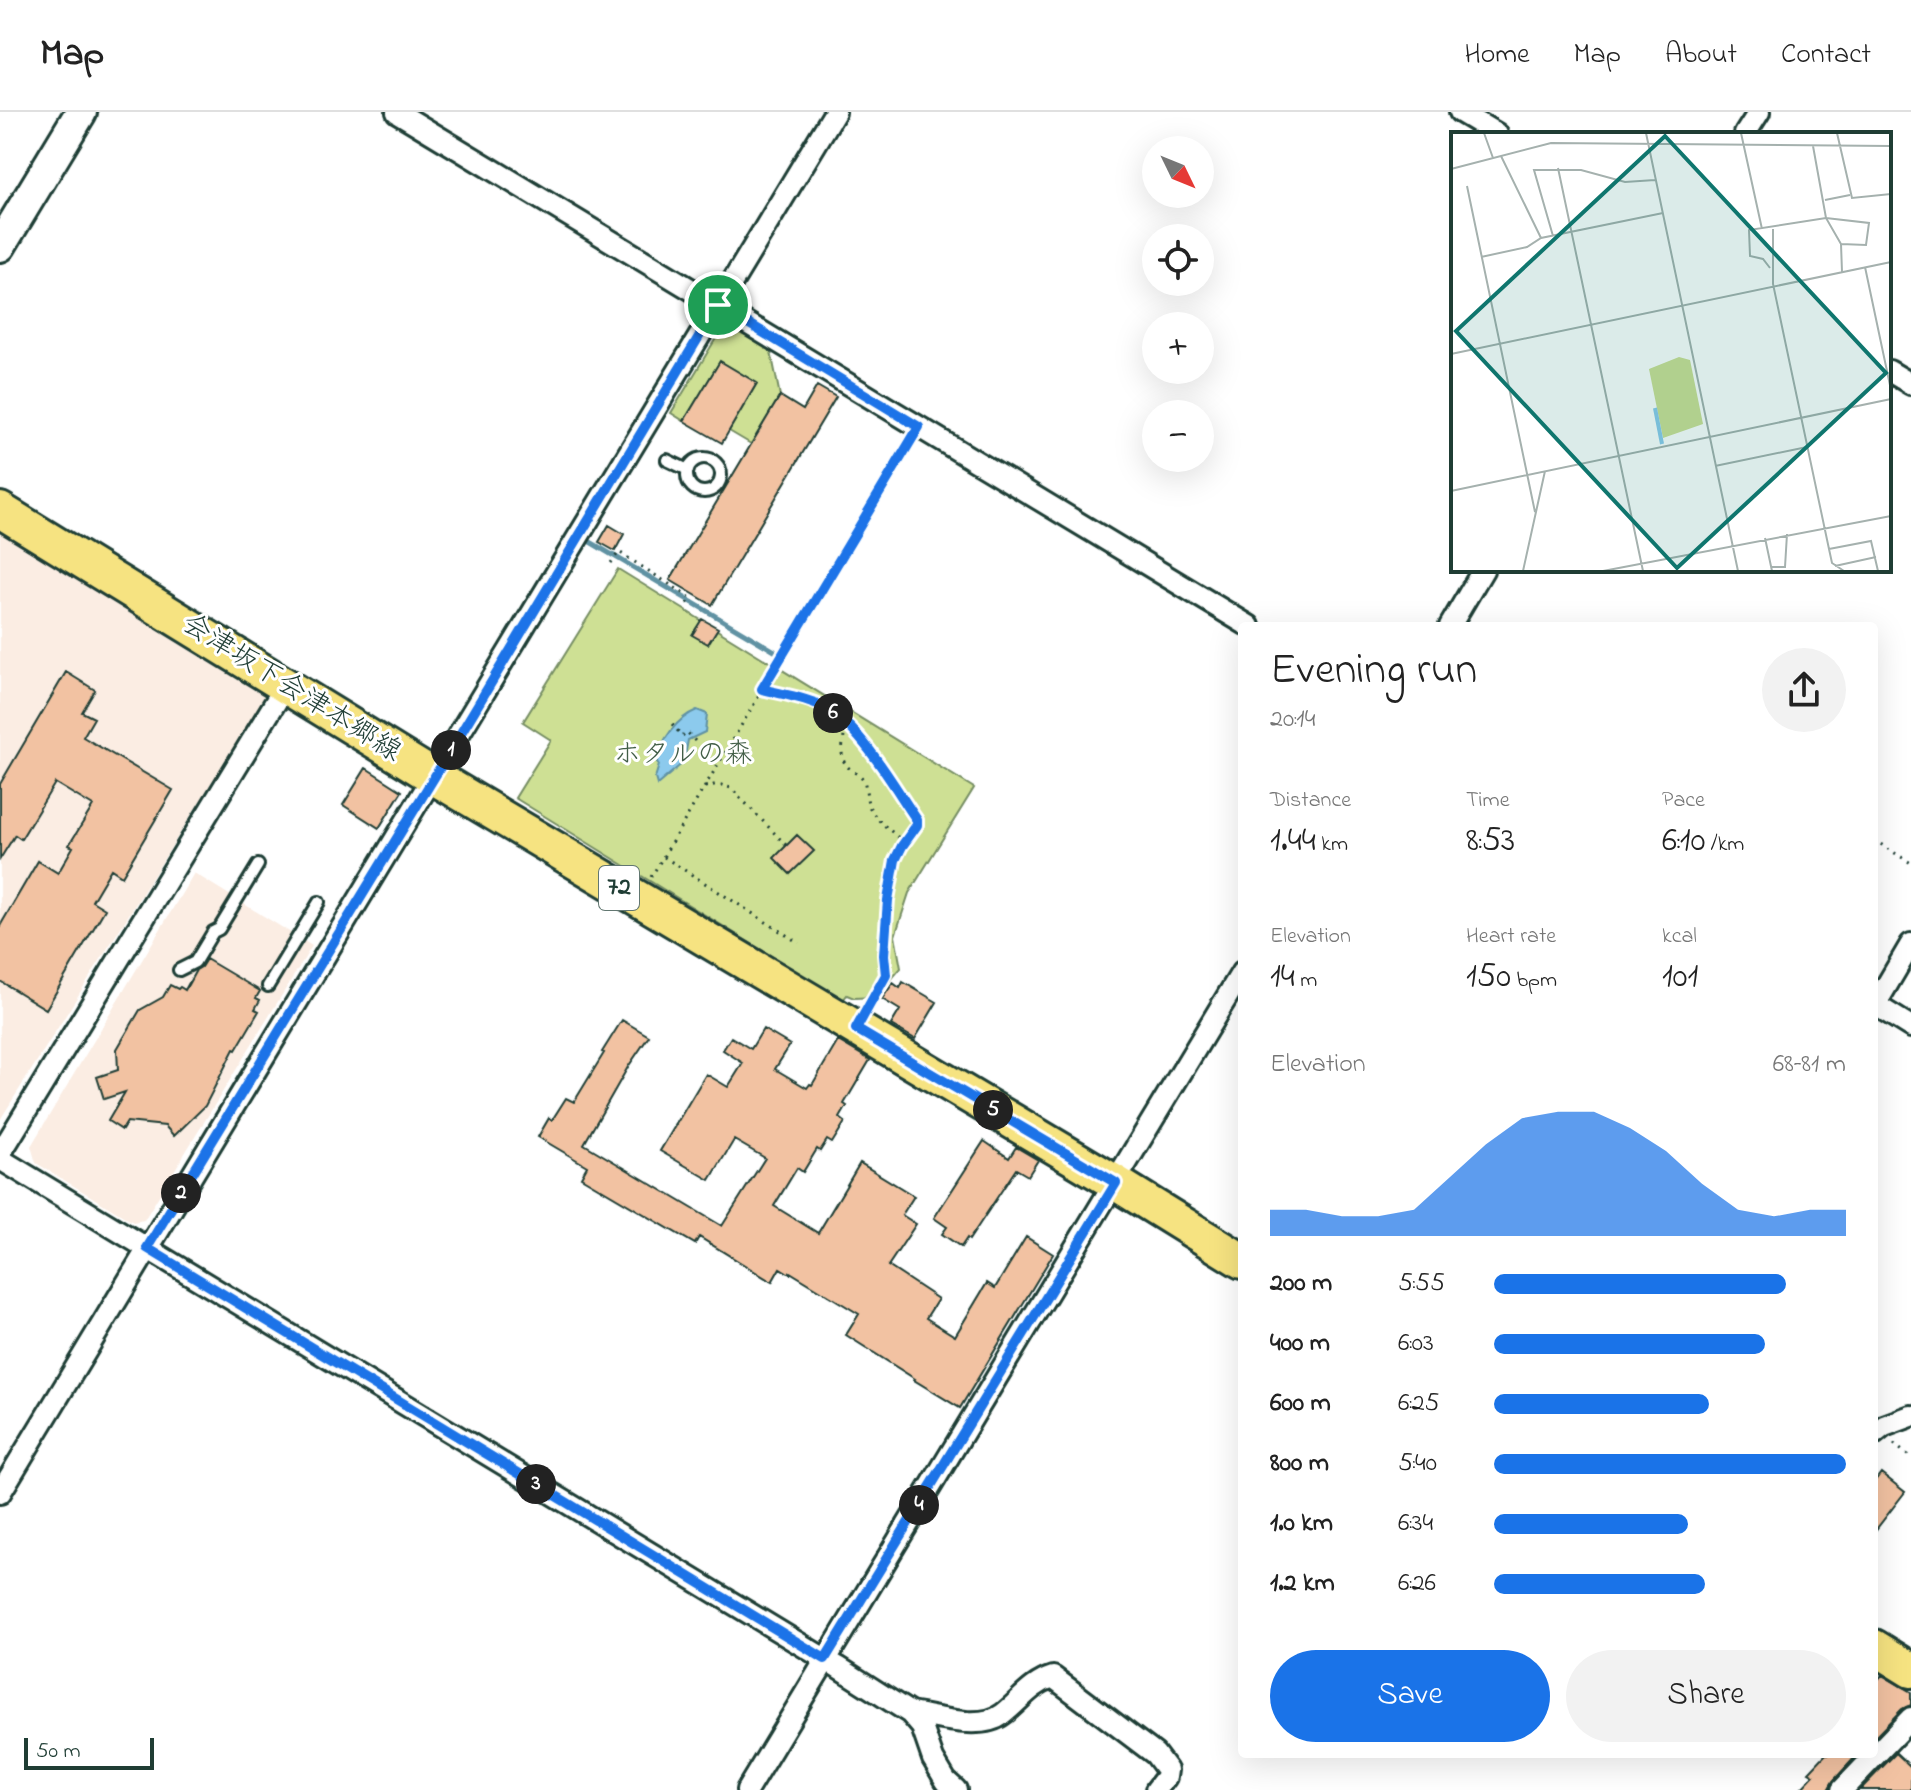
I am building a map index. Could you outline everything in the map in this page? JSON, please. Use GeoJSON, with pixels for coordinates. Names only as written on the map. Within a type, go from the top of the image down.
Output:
{"type":"FeatureCollection","features":[{"type":"Feature","properties":{"kind":"main road"},"geometry":{"type":"LineString","coordinates":[[0,246],[81,112]]}},
{"type":"Feature","properties":{"kind":"main road","name":"会津坂下会津本郷線"},"geometry":{"type":"LineString","coordinates":[[0,510],[434,777],[1238,1259]]}},
{"type":"Feature","properties":{"kind":"main road"},"geometry":{"type":"LineString","coordinates":[[1878,1649],[1911,1670]]}},
{"type":"Feature","properties":{"kind":"street"},"geometry":{"type":"LineString","coordinates":[[397,112],[1242,622]]}},
{"type":"Feature","properties":{"kind":"street"},"geometry":{"type":"LineString","coordinates":[[0,1493],[835,112]]}},
{"type":"Feature","properties":{"kind":"street"},"geometry":{"type":"LineString","coordinates":[[1460,112],[1494,132]]}},
{"type":"Feature","properties":{"kind":"street"},"geometry":{"type":"LineString","coordinates":[[1746,132],[1759,112]]}},
{"type":"Feature","properties":{"kind":"street"},"geometry":{"type":"LineString","coordinates":[[1891,372],[1911,384]]}},
{"type":"Feature","properties":{"kind":"street"},"geometry":{"type":"LineString","coordinates":[[1452,622],[1482,572]]}},
{"type":"Feature","properties":{"kind":"street"},"geometry":{"type":"LineString","coordinates":[[286,685],[0,1157],[910,1713],[922,1727],[933,1759],[946,1781],[956,1790]]}},
{"type":"Feature","properties":{"kind":"street"},"geometry":{"type":"LineString","coordinates":[[1878,999],[1911,944]]}},
{"type":"Feature","properties":{"kind":"street"},"geometry":{"type":"LineString","coordinates":[[747,1790],[1238,979]]}},
{"type":"Feature","properties":{"kind":"street"},"geometry":{"type":"LineString","coordinates":[[1878,1008],[1911,1027]]}},
{"type":"Feature","properties":{"kind":"street"},"geometry":{"type":"LineString","coordinates":[[1878,1431],[1911,1416]]}},
{"type":"Feature","properties":{"kind":"street"},"geometry":{"type":"LineString","coordinates":[[910,1713],[986,1722],[1000,1716],[1039,1681],[1053,1677],[1164,1763],[1166,1777],[1156,1790]]}},
{"type":"Feature","properties":{"kind":"street"},"geometry":{"type":"LineString","coordinates":[[1878,1752],[1911,1718]]}},
{"type":"Feature","properties":{"kind":"street"},"geometry":{"type":"LineString","coordinates":[[1842,1790],[1873,1758]]}},
{"type":"Feature","properties":{"kind":"lane"},"geometry":{"type":"LineString","coordinates":[[667,460],[688,470]]}},
{"type":"Feature","properties":{"kind":"lane"},"geometry":{"type":"LineString","coordinates":[[179,970],[195,962],[258,865]]}},
{"type":"Feature","properties":{"kind":"lane"},"geometry":{"type":"LineString","coordinates":[[268,986],[319,902]]}},
{"type":"Feature","properties":{"kind":"path"},"geometry":{"type":"LineString","coordinates":[[637,898],[919,427]]}},
{"type":"Feature","properties":{"kind":"path"},"geometry":{"type":"LineString","coordinates":[[611,563],[619,552],[691,598],[684,609]]}},
{"type":"Feature","properties":{"kind":"path"},"geometry":{"type":"LineString","coordinates":[[762,689],[820,705],[843,720],[883,770],[917,820],[917,825],[895,860],[888,900],[884,955],[886,975],[856,1029]]}},
{"type":"Feature","properties":{"kind":"path"},"geometry":{"type":"LineString","coordinates":[[843,720],[841,749],[844,761],[849,769],[860,775],[868,804],[878,820],[904,843]]}},
{"type":"Feature","properties":{"kind":"path"},"geometry":{"type":"LineString","coordinates":[[672,724],[682,736],[687,732],[695,741]]}},
{"type":"Feature","properties":{"kind":"path"},"geometry":{"type":"LineString","coordinates":[[705,787],[718,784],[731,788],[786,845]]}},
{"type":"Feature","properties":{"kind":"path"},"geometry":{"type":"LineString","coordinates":[[1878,842],[1911,863]]}},
{"type":"Feature","properties":{"kind":"path"},"geometry":{"type":"LineString","coordinates":[[664,857],[799,943]]}},
{"type":"Feature","properties":{"kind":"path"},"geometry":{"type":"LineString","coordinates":[[1878,1434],[1911,1458]]}},
{"type":"Feature","properties":{"kind":"shaded area"},"geometry":{"type":"Polygon","coordinates":[[[0,533],[268,693],[0,1120],[0,533]]]}},
{"type":"Feature","properties":{"kind":"shaded area"},"geometry":{"type":"Polygon","coordinates":[[[194,873],[312,946],[144,1220],[133,1222],[36,1163],[31,1146],[194,873]]]}},
{"type":"Feature","properties":{"kind":"green space"},"geometry":{"type":"Polygon","coordinates":[[[727,320],[769,342],[780,396],[751,444],[729,431],[757,383],[720,361],[684,421],[671,413],[727,320]]]}},
{"type":"Feature","properties":{"kind":"green space","name":"ホタルの森"},"geometry":{"type":"Polygon","coordinates":[[[618,569],[974,788],[909,893],[895,936],[901,968],[876,997],[854,998],[847,995],[843,1000],[515,798],[551,740],[523,722],[618,569]]]}},
{"type":"Feature","properties":{"kind":"water"},"geometry":{"type":"Polygon","coordinates":[[[697,710],[707,714],[705,732],[688,740],[684,762],[657,785],[657,762],[666,738],[676,724],[697,710]]]}},
{"type":"Feature","properties":{"kind":"building"},"geometry":{"type":"Polygon","coordinates":[[[720,361],[757,383],[722,443],[684,421],[720,361]]]}},
{"type":"Feature","properties":{"kind":"building"},"geometry":{"type":"Polygon","coordinates":[[[817,386],[836,397],[712,605],[670,580],[780,396],[803,410],[817,386]]]}},
{"type":"Feature","properties":{"kind":"building"},"geometry":{"type":"Polygon","coordinates":[[[609,525],[624,534],[615,551],[599,542],[609,525]]]}},
{"type":"Feature","properties":{"kind":"building"},"geometry":{"type":"Polygon","coordinates":[[[702,619],[718,628],[708,644],[692,635],[702,619]]]}},
{"type":"Feature","properties":{"kind":"building"},"geometry":{"type":"Polygon","coordinates":[[[66,672],[95,690],[82,712],[94,718],[83,737],[173,790],[122,876],[111,869],[92,901],[105,909],[46,1009],[0,981],[0,926],[38,861],[58,873],[73,847],[69,845],[93,806],[55,783],[21,839],[15,835],[0,859],[0,784],[66,672]]]}},
{"type":"Feature","properties":{"kind":"building"},"geometry":{"type":"Polygon","coordinates":[[[366,768],[402,791],[379,828],[343,805],[366,768]]]}},
{"type":"Feature","properties":{"kind":"building"},"geometry":{"type":"Polygon","coordinates":[[[797,835],[814,851],[790,874],[774,858],[797,835]]]}},
{"type":"Feature","properties":{"kind":"building"},"geometry":{"type":"Polygon","coordinates":[[[206,959],[260,991],[256,998],[260,1000],[255,1009],[259,1011],[234,1049],[205,1106],[174,1136],[165,1126],[127,1122],[122,1130],[108,1121],[125,1092],[104,1099],[97,1077],[118,1070],[117,1049],[140,1010],[163,997],[170,985],[185,990],[206,959]]]}},
{"type":"Feature","properties":{"kind":"building"},"geometry":{"type":"Polygon","coordinates":[[[903,982],[937,1002],[915,1039],[891,1025],[900,1010],[882,999],[893,983],[900,988],[903,982]]]}},
{"type":"Feature","properties":{"kind":"building"},"geometry":{"type":"Polygon","coordinates":[[[622,1020],[649,1036],[584,1144],[722,1226],[765,1158],[734,1140],[710,1180],[660,1151],[706,1074],[728,1087],[743,1063],[723,1050],[731,1037],[751,1049],[763,1029],[790,1045],[775,1069],[807,1088],[812,1085],[838,1041],[870,1060],[844,1104],[847,1106],[840,1118],[845,1122],[832,1143],[827,1140],[820,1151],[817,1149],[803,1172],[797,1168],[774,1206],[818,1233],[860,1163],[914,1196],[902,1215],[916,1224],[888,1266],[938,1299],[926,1318],[955,1336],[987,1283],[995,1288],[1026,1237],[1053,1254],[960,1408],[846,1335],[859,1314],[790,1272],[780,1268],[772,1282],[699,1237],[695,1244],[581,1177],[587,1166],[538,1137],[566,1098],[574,1102],[622,1020]]]}},
{"type":"Feature","properties":{"kind":"building"},"geometry":{"type":"Polygon","coordinates":[[[984,1141],[1009,1158],[1016,1147],[1038,1160],[1028,1176],[1016,1169],[969,1240],[967,1238],[961,1247],[942,1234],[947,1227],[934,1218],[984,1141]]]}},
{"type":"Feature","properties":{"kind":"building"},"geometry":{"type":"Polygon","coordinates":[[[1881,1473],[1905,1492],[1878,1527],[1878,1477],[1881,1473]]]}},
{"type":"Feature","properties":{"kind":"building"},"geometry":{"type":"Polygon","coordinates":[[[1882,1675],[1911,1692],[1911,1705],[1902,1709],[1878,1734],[1878,1680],[1882,1675]]]}},
{"type":"Feature","properties":{"kind":"building"},"geometry":{"type":"Polygon","coordinates":[[[1896,1753],[1911,1767],[1911,1790],[1860,1790],[1896,1753]]]}},
{"type":"Feature","properties":{"kind":"building"},"geometry":{"type":"Polygon","coordinates":[[[1822,1758],[1854,1758],[1828,1790],[1800,1790],[1814,1775],[1809,1772],[1822,1758]]]}},
{"type":"Feature","properties":{"kind":"waterway"},"geometry":{"type":"LineString","coordinates":[[587,540],[778,653]]}},
{"type":"Feature","properties":{"kind":"route"},"geometry":{"type":"LineString","coordinates":[[718,305],[919,427],[762,689],[820,705],[843,720],[883,770],[917,820],[917,825],[895,860],[888,900],[884,955],[886,975],[856,1029],[1116,1183],[825,1659],[147,1248],[718,305]]}}]}
